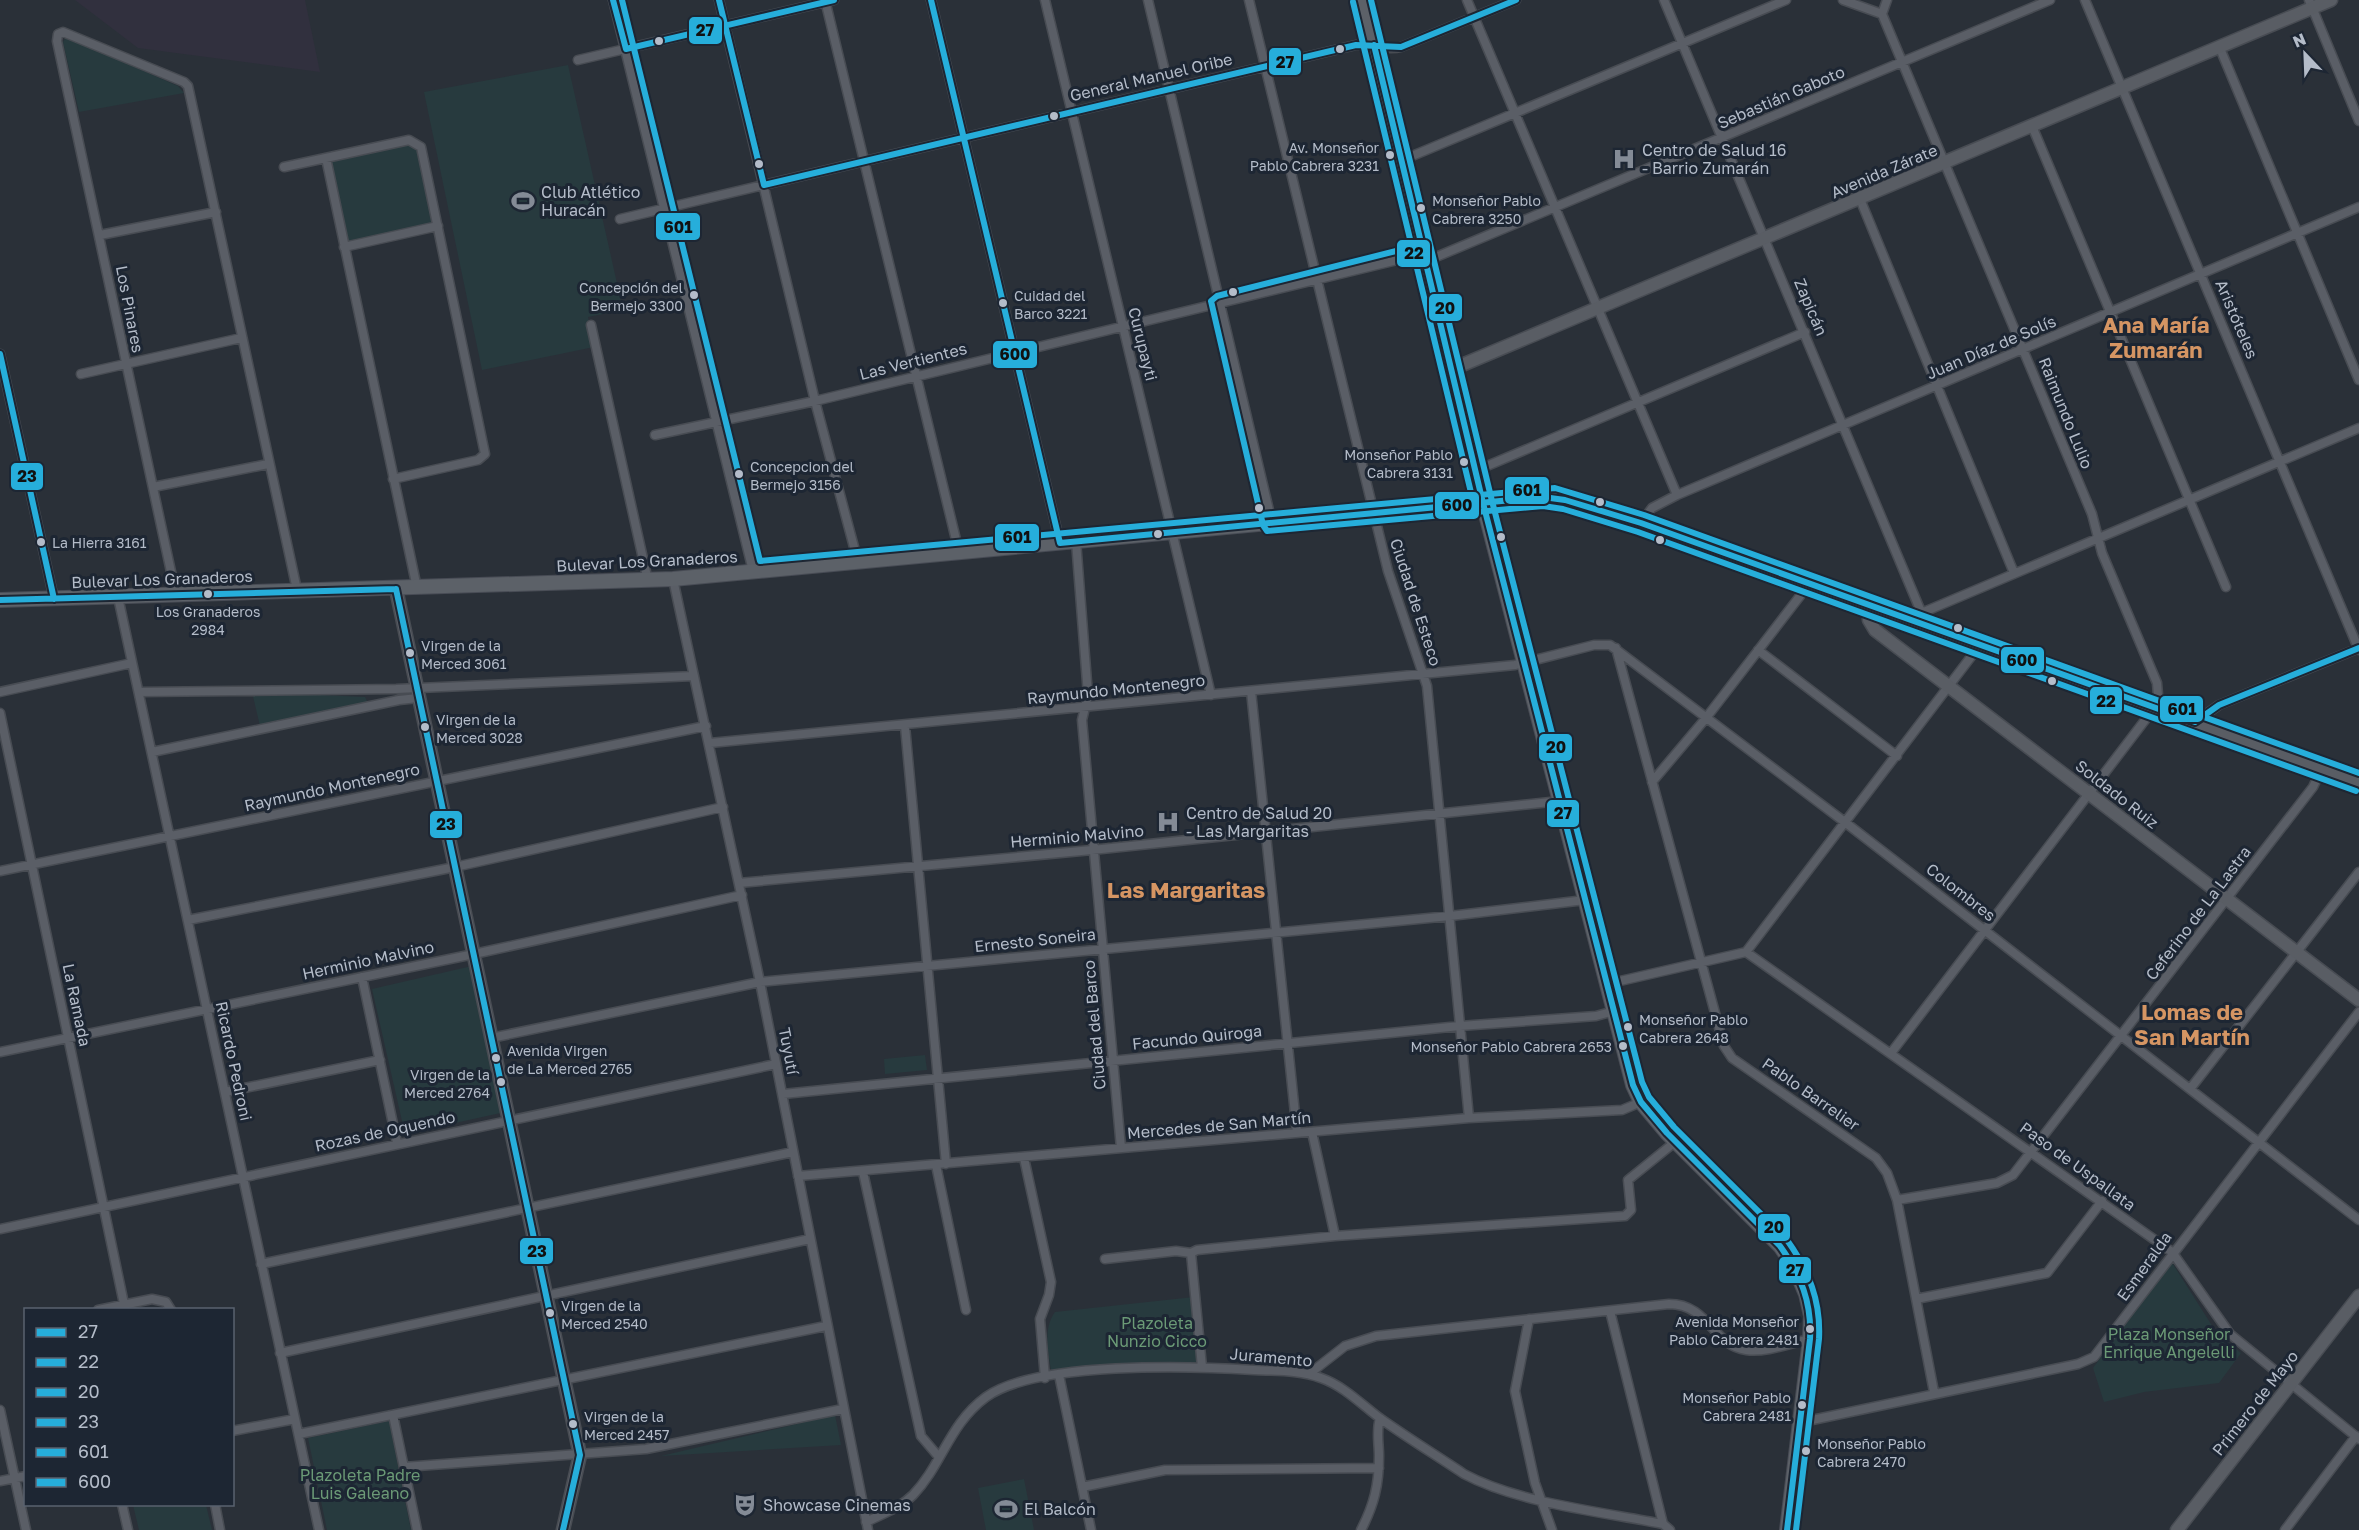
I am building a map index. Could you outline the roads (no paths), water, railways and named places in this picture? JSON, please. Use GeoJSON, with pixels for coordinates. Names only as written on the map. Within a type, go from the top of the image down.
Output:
{"type":"FeatureCollection","features":[{"type":"Feature","properties":{"kind":"main road"},"geometry":{"type":"LineString","coordinates":[[1362,0],[1475,471],[1627,1066],[1641,1102],[1675,1142],[1788,1257],[1802,1282],[1810,1306],[1810,1339],[1787,1530]]}},
{"type":"Feature","properties":{"kind":"main road","name":"Avenida Zárate"},"geometry":{"type":"LineString","coordinates":[[1450,370],[2032,126],[2219,46],[2310,4],[2331,0]]}},
{"type":"Feature","properties":{"kind":"main road","name":"Bulevar Los Granaderos"},"geometry":{"type":"LineString","coordinates":[[0,600],[648,581],[1554,497],[1641,523],[1869,606],[1916,616],[1927,626],[2359,783]]}},
{"type":"Feature","properties":{"kind":"main road"},"geometry":{"type":"LineString","coordinates":[[396,589],[580,1455],[562,1530]]}},
{"type":"Feature","properties":{"kind":"main road","name":"Soldado Ruiz"},"geometry":{"type":"LineString","coordinates":[[1869,606],[1869,620],[1875,630],[2359,1000]]}},
{"type":"Feature","properties":{"kind":"main road","name":"Primero de Mayo"},"geometry":{"type":"LineString","coordinates":[[2177,1530],[2359,1296]]}},
{"type":"Feature","properties":{"kind":"street"},"geometry":{"type":"LineString","coordinates":[[614,0],[663,210],[753,571]]}},
{"type":"Feature","properties":{"kind":"street"},"geometry":{"type":"LineString","coordinates":[[719,0],[816,401],[858,562]]}},
{"type":"Feature","properties":{"kind":"street"},"geometry":{"type":"LineString","coordinates":[[931,0],[1059,543]]}},
{"type":"Feature","properties":{"kind":"street","name":"Curupayti"},"geometry":{"type":"LineString","coordinates":[[1045,0],[1211,695]]}},
{"type":"Feature","properties":{"kind":"street"},"geometry":{"type":"LineString","coordinates":[[1148,0],[1272,523]]}},
{"type":"Feature","properties":{"kind":"street","name":"Ciudad de Esteco"},"geometry":{"type":"LineString","coordinates":[[1249,0],[1394,593],[1427,686],[1469,1118]]}},
{"type":"Feature","properties":{"kind":"street"},"geometry":{"type":"LineString","coordinates":[[1467,0],[1677,495]]}},
{"type":"Feature","properties":{"kind":"street","name":"General Manuel Oribe"},"geometry":{"type":"LineString","coordinates":[[620,219],[1071,110],[1356,45],[1374,45],[1387,50],[1401,47],[1516,0]]}},
{"type":"Feature","properties":{"kind":"street","name":"Zapicán"},"geometry":{"type":"LineString","coordinates":[[1664,0],[1844,426],[1916,616]]}},
{"type":"Feature","properties":{"kind":"street"},"geometry":{"type":"LineString","coordinates":[[1400,161],[1786,0]]}},
{"type":"Feature","properties":{"kind":"street"},"geometry":{"type":"LineString","coordinates":[[1844,0],[1882,14],[1887,0]]}},
{"type":"Feature","properties":{"kind":"street","name":"Sebastián Gaboto"},"geometry":{"type":"LineString","coordinates":[[1423,258],[1555,208],[2050,0]]}},
{"type":"Feature","properties":{"kind":"street","name":"Aristóteles"},"geometry":{"type":"LineString","coordinates":[[2085,0],[2359,648]]}},
{"type":"Feature","properties":{"kind":"street"},"geometry":{"type":"LineString","coordinates":[[578,60],[828,1],[958,552]]}},
{"type":"Feature","properties":{"kind":"street"},"geometry":{"type":"LineString","coordinates":[[2310,4],[2359,121]]}},
{"type":"Feature","properties":{"kind":"street","name":"Raimundo Lulio"},"geometry":{"type":"LineString","coordinates":[[1882,14],[2092,514],[2102,553],[2157,683],[2158,695],[2155,707]]}},
{"type":"Feature","properties":{"kind":"street","name":"Los Pinares"},"geometry":{"type":"LineString","coordinates":[[176,595],[57,41],[58,34],[63,32],[184,82],[188,86],[216,212]]}},
{"type":"Feature","properties":{"kind":"street"},"geometry":{"type":"LineString","coordinates":[[2219,46],[2359,380]]}},
{"type":"Feature","properties":{"kind":"street"},"geometry":{"type":"LineString","coordinates":[[2032,126],[2226,587]]}},
{"type":"Feature","properties":{"kind":"street"},"geometry":{"type":"LineString","coordinates":[[284,167],[409,140],[421,147],[485,454],[478,460],[393,479]]}},
{"type":"Feature","properties":{"kind":"street"},"geometry":{"type":"LineString","coordinates":[[326,158],[417,588]]}},
{"type":"Feature","properties":{"kind":"street"},"geometry":{"type":"LineString","coordinates":[[1860,199],[2014,573]]}},
{"type":"Feature","properties":{"kind":"street","name":"Juan Díaz de Solís"},"geometry":{"type":"LineString","coordinates":[[1641,523],[1652,508],[1677,495],[2359,207]]}},
{"type":"Feature","properties":{"kind":"street"},"geometry":{"type":"LineString","coordinates":[[100,235],[216,212],[241,338],[297,590]]}},
{"type":"Feature","properties":{"kind":"street"},"geometry":{"type":"LineString","coordinates":[[344,247],[438,226]]}},
{"type":"Feature","properties":{"kind":"street","name":"Las Vertientes"},"geometry":{"type":"LineString","coordinates":[[655,435],[816,401],[1123,325],[1423,258]]}},
{"type":"Feature","properties":{"kind":"street"},"geometry":{"type":"LineString","coordinates":[[591,325],[648,581]]}},
{"type":"Feature","properties":{"kind":"street"},"geometry":{"type":"LineString","coordinates":[[1475,471],[1639,404],[1805,332]]}},
{"type":"Feature","properties":{"kind":"street"},"geometry":{"type":"LineString","coordinates":[[81,374],[241,338]]}},
{"type":"Feature","properties":{"kind":"street"},"geometry":{"type":"LineString","coordinates":[[0,354],[4,394],[54,598]]}},
{"type":"Feature","properties":{"kind":"street"},"geometry":{"type":"LineString","coordinates":[[1916,616],[2359,428]]}},
{"type":"Feature","properties":{"kind":"street"},"geometry":{"type":"LineString","coordinates":[[153,487],[268,464]]}},
{"type":"Feature","properties":{"kind":"street","name":"Ciudad del Barco"},"geometry":{"type":"LineString","coordinates":[[1076,541],[1088,695],[1082,720],[1120,1148]]}},
{"type":"Feature","properties":{"kind":"street","name":"Tuyutí"},"geometry":{"type":"LineString","coordinates":[[673,579],[760,981],[867,1526]]}},
{"type":"Feature","properties":{"kind":"street"},"geometry":{"type":"LineString","coordinates":[[1653,782],[1707,718],[1800,596],[1806,582]]}},
{"type":"Feature","properties":{"kind":"street","name":"Ricardo Pedroni"},"geometry":{"type":"LineString","coordinates":[[118,597],[319,1530]]}},
{"type":"Feature","properties":{"kind":"street"},"geometry":{"type":"LineString","coordinates":[[1525,662],[1594,645],[1616,648]]}},
{"type":"Feature","properties":{"kind":"street"},"geometry":{"type":"LineString","coordinates":[[1607,984],[1746,952],[1951,687],[1980,645]]}},
{"type":"Feature","properties":{"kind":"street","name":"Colombres"},"geometry":{"type":"LineString","coordinates":[[1616,648],[1984,929],[2359,1220]]}},
{"type":"Feature","properties":{"kind":"street","name":"Pablo Barrelier"},"geometry":{"type":"LineString","coordinates":[[1616,648],[1727,1053],[1876,1158],[1887,1173],[1897,1200],[1934,1392]]}},
{"type":"Feature","properties":{"kind":"street"},"geometry":{"type":"LineString","coordinates":[[2195,722],[2219,705],[2359,648]]}},
{"type":"Feature","properties":{"kind":"street"},"geometry":{"type":"LineString","coordinates":[[1758,650],[1897,756]]}},
{"type":"Feature","properties":{"kind":"street","name":"Raymundo Montenegro"},"geometry":{"type":"LineString","coordinates":[[710,743],[905,726],[1525,662]]}},
{"type":"Feature","properties":{"kind":"street"},"geometry":{"type":"LineString","coordinates":[[0,692],[132,663]]}},
{"type":"Feature","properties":{"kind":"street"},"geometry":{"type":"LineString","coordinates":[[139,692],[417,693],[694,676]]}},
{"type":"Feature","properties":{"kind":"street"},"geometry":{"type":"LineString","coordinates":[[1251,691],[1268,832],[1297,1133]]}},
{"type":"Feature","properties":{"kind":"street"},"geometry":{"type":"LineString","coordinates":[[152,752],[399,700],[417,693]]}},
{"type":"Feature","properties":{"kind":"street"},"geometry":{"type":"LineString","coordinates":[[1891,1053],[2155,707]]}},
{"type":"Feature","properties":{"kind":"street","name":"La Ramada"},"geometry":{"type":"LineString","coordinates":[[0,713],[124,1304]]}},
{"type":"Feature","properties":{"kind":"street","name":"Raymundo Montenegro"},"geometry":{"type":"LineString","coordinates":[[0,872],[706,726]]}},
{"type":"Feature","properties":{"kind":"street"},"geometry":{"type":"LineString","coordinates":[[905,726],[946,1164]]}},
{"type":"Feature","properties":{"kind":"street","name":"Ceferino de La Lastra"},"geometry":{"type":"LineString","coordinates":[[1897,1200],[2006,1180],[2032,1151],[2122,1036],[2313,787],[2321,770]]}},
{"type":"Feature","properties":{"kind":"street","name":"Herminio Malvino"},"geometry":{"type":"LineString","coordinates":[[739,883],[1092,850],[1560,801]]}},
{"type":"Feature","properties":{"kind":"street"},"geometry":{"type":"LineString","coordinates":[[188,920],[455,867],[723,807]]}},
{"type":"Feature","properties":{"kind":"street"},"geometry":{"type":"LineString","coordinates":[[2190,1089],[2359,872]]}},
{"type":"Feature","properties":{"kind":"street","name":"Herminio Malvino"},"geometry":{"type":"LineString","coordinates":[[0,1052],[474,954],[742,895]]}},
{"type":"Feature","properties":{"kind":"street","name":"Ernesto Soneira"},"geometry":{"type":"LineString","coordinates":[[491,1038],[760,981],[1450,916],[1585,900]]}},
{"type":"Feature","properties":{"kind":"street","name":"Paso de Uspallata"},"geometry":{"type":"LineString","coordinates":[[1746,952],[2032,1151],[2172,1252],[2223,1327],[2358,1438]]}},
{"type":"Feature","properties":{"kind":"street"},"geometry":{"type":"LineString","coordinates":[[362,977],[397,1143]]}},
{"type":"Feature","properties":{"kind":"street","name":"Facundo Quiroga"},"geometry":{"type":"LineString","coordinates":[[783,1094],[1460,1026],[1596,1016],[1614,1011]]}},
{"type":"Feature","properties":{"kind":"street","name":"Esmeralda"},"geometry":{"type":"LineString","coordinates":[[1800,1419],[1812,1420],[1934,1392],[2078,1364],[2094,1357],[2172,1252],[2359,1012]]}},
{"type":"Feature","properties":{"kind":"street"},"geometry":{"type":"LineString","coordinates":[[225,1092],[380,1060]]}},
{"type":"Feature","properties":{"kind":"street","name":"Rozas de Oquendo"},"geometry":{"type":"LineString","coordinates":[[0,1228],[776,1064]]}},
{"type":"Feature","properties":{"kind":"street","name":"Mercedes de San Martín"},"geometry":{"type":"LineString","coordinates":[[798,1176],[1469,1118],[1622,1110],[1641,1102]]}},
{"type":"Feature","properties":{"kind":"street"},"geometry":{"type":"LineString","coordinates":[[1312,1132],[1335,1236]]}},
{"type":"Feature","properties":{"kind":"street"},"geometry":{"type":"LineString","coordinates":[[1105,1260],[1176,1251],[1191,1253],[1335,1236],[1625,1216],[1631,1210],[1627,1185],[1630,1176],[1675,1142]]}},
{"type":"Feature","properties":{"kind":"street"},"geometry":{"type":"LineString","coordinates":[[261,1264],[793,1152]]}},
{"type":"Feature","properties":{"kind":"street"},"geometry":{"type":"LineString","coordinates":[[1024,1158],[1050,1282],[1049,1295],[1040,1318],[1045,1378]]}},
{"type":"Feature","properties":{"kind":"street"},"geometry":{"type":"LineString","coordinates":[[936,1165],[966,1310]]}},
{"type":"Feature","properties":{"kind":"street"},"geometry":{"type":"LineString","coordinates":[[863,1172],[921,1436],[938,1456]]}},
{"type":"Feature","properties":{"kind":"street"},"geometry":{"type":"LineString","coordinates":[[1916,1299],[2047,1273],[2102,1201]]}},
{"type":"Feature","properties":{"kind":"street"},"geometry":{"type":"LineString","coordinates":[[280,1353],[547,1298],[810,1239]]}},
{"type":"Feature","properties":{"kind":"street"},"geometry":{"type":"LineString","coordinates":[[1191,1253],[1202,1366]]}},
{"type":"Feature","properties":{"kind":"street"},"geometry":{"type":"LineString","coordinates":[[107,1308],[161,1299],[170,1308]]}},
{"type":"Feature","properties":{"kind":"street"},"geometry":{"type":"LineString","coordinates":[[1309,1374],[1345,1346],[1376,1336],[1529,1318],[1680,1304],[1702,1315],[1730,1344],[1746,1350],[1810,1339]]}},
{"type":"Feature","properties":{"kind":"street"},"geometry":{"type":"LineString","coordinates":[[1610,1311],[1667,1527]]}},
{"type":"Feature","properties":{"kind":"street"},"geometry":{"type":"LineString","coordinates":[[1529,1318],[1515,1391],[1540,1499],[1552,1530]]}},
{"type":"Feature","properties":{"kind":"street"},"geometry":{"type":"LineString","coordinates":[[299,1434],[826,1326]]}},
{"type":"Feature","properties":{"kind":"street","name":"Juramento"},"geometry":{"type":"LineString","coordinates":[[867,1526],[913,1495],[965,1416],[988,1396],[1022,1381],[1059,1375],[1154,1366],[1202,1366],[1309,1374],[1342,1389],[1380,1418],[1473,1479],[1540,1499],[1667,1527]]}},
{"type":"Feature","properties":{"kind":"street"},"geometry":{"type":"LineString","coordinates":[[1059,1375],[1091,1530]]}},
{"type":"Feature","properties":{"kind":"street"},"geometry":{"type":"LineString","coordinates":[[404,1467],[646,1449],[843,1409]]}},
{"type":"Feature","properties":{"kind":"street"},"geometry":{"type":"LineString","coordinates":[[0,1410],[26,1530]]}},
{"type":"Feature","properties":{"kind":"street"},"geometry":{"type":"LineString","coordinates":[[393,1415],[417,1530]]}},
{"type":"Feature","properties":{"kind":"street"},"geometry":{"type":"LineString","coordinates":[[1360,1530],[1375,1502],[1379,1468],[1377,1430],[1380,1418]]}},
{"type":"Feature","properties":{"kind":"street"},"geometry":{"type":"LineString","coordinates":[[234,1431],[295,1419]]}},
{"type":"Feature","properties":{"kind":"street"},"geometry":{"type":"LineString","coordinates":[[2285,1530],[2358,1438]]}},
{"type":"Feature","properties":{"kind":"street"},"geometry":{"type":"LineString","coordinates":[[1082,1487],[1159,1470],[1379,1468]]}},
{"type":"Feature","properties":{"kind":"street"},"geometry":{"type":"LineString","coordinates":[[0,1481],[24,1476]]}},
{"type":"Feature","properties":{"kind":"street"},"geometry":{"type":"LineString","coordinates":[[122,1506],[128,1530]]}},
{"type":"Feature","properties":{"kind":"street"},"geometry":{"type":"LineString","coordinates":[[215,1506],[220,1530]]}},
{"type":"Feature","properties":{"kind":"place","name":"Av. Monseñor Pablo Cabrera 3231"},"geometry":{"type":"Point","coordinates":[1390,155]}},
{"type":"Feature","properties":{"kind":"place","name":"Centro de Salud 16 - Barrio Zumarán"},"geometry":{"type":"Point","coordinates":[1624,159]}},
{"type":"Feature","properties":{"kind":"place","name":"Club Atlético Huracán"},"geometry":{"type":"Point","coordinates":[523,201]}},
{"type":"Feature","properties":{"kind":"place","name":"Monseñor Pablo Cabrera 3250"},"geometry":{"type":"Point","coordinates":[1421,208]}},
{"type":"Feature","properties":{"kind":"place","name":"Concepción del Bermejo 3300"},"geometry":{"type":"Point","coordinates":[694,295]}},
{"type":"Feature","properties":{"kind":"place","name":"Cuidad del Barco 3221"},"geometry":{"type":"Point","coordinates":[1003,303]}},
{"type":"Feature","properties":{"kind":"place","name":"Monseñor Pablo Cabrera 3131"},"geometry":{"type":"Point","coordinates":[1464,462]}},
{"type":"Feature","properties":{"kind":"place","name":"Concepcion del Bermejo 3156"},"geometry":{"type":"Point","coordinates":[739,474]}},
{"type":"Feature","properties":{"kind":"place","name":"La Hierra 3161"},"geometry":{"type":"Point","coordinates":[41,542]}},
{"type":"Feature","properties":{"kind":"place","name":"Los Granaderos 2984"},"geometry":{"type":"Point","coordinates":[208,594]}},
{"type":"Feature","properties":{"kind":"place","name":"Virgen de la Merced 3061"},"geometry":{"type":"Point","coordinates":[410,653]}},
{"type":"Feature","properties":{"kind":"place","name":"Virgen de la Merced 3028"},"geometry":{"type":"Point","coordinates":[425,727]}},
{"type":"Feature","properties":{"kind":"place","name":"Centro de Salud 20 - Las Margaritas"},"geometry":{"type":"Point","coordinates":[1168,822]}},
{"type":"Feature","properties":{"kind":"place","name":"Monseñor Pablo Cabrera 2648"},"geometry":{"type":"Point","coordinates":[1628,1027]}},
{"type":"Feature","properties":{"kind":"place","name":"Monseñor Pablo Cabrera 2653"},"geometry":{"type":"Point","coordinates":[1623,1046]}},
{"type":"Feature","properties":{"kind":"place","name":"Avenida Virgen de La Merced 2765"},"geometry":{"type":"Point","coordinates":[496,1058]}},
{"type":"Feature","properties":{"kind":"place","name":"Virgen de la Merced 2764"},"geometry":{"type":"Point","coordinates":[501,1082]}},
{"type":"Feature","properties":{"kind":"place","name":"Virgen de la Merced 2540"},"geometry":{"type":"Point","coordinates":[550,1313]}},
{"type":"Feature","properties":{"kind":"place","name":"Avenida Monseñor Pablo Cabrera 2481"},"geometry":{"type":"Point","coordinates":[1810,1329]}},
{"type":"Feature","properties":{"kind":"place","name":"Monseñor Pablo Cabrera 2481"},"geometry":{"type":"Point","coordinates":[1802,1405]}},
{"type":"Feature","properties":{"kind":"place","name":"Virgen de la Merced 2457"},"geometry":{"type":"Point","coordinates":[573,1424]}},
{"type":"Feature","properties":{"kind":"place","name":"Monseñor Pablo Cabrera 2470"},"geometry":{"type":"Point","coordinates":[1806,1451]}},
{"type":"Feature","properties":{"kind":"place","name":"Showcase Cinemas"},"geometry":{"type":"Point","coordinates":[745,1505]}},
{"type":"Feature","properties":{"kind":"place","name":"El Balcón"},"geometry":{"type":"Point","coordinates":[1006,1509]}},
{"type":"Feature","properties":{"kind":"district","name":"Ana María Zumarán"},"geometry":{"type":"Point","coordinates":[2156,338]}},
{"type":"Feature","properties":{"kind":"district","name":"Las Margaritas"},"geometry":{"type":"Point","coordinates":[1186,890]}},
{"type":"Feature","properties":{"kind":"district","name":"Lomas de San Martín"},"geometry":{"type":"Point","coordinates":[2192,1024]}},
{"type":"Feature","properties":{"kind":"park label","name":"Plazoleta Nunzio Cicco"},"geometry":{"type":"Point","coordinates":[1157,1332]}},
{"type":"Feature","properties":{"kind":"park label","name":"Plaza Monseñor Enrique Angelelli"},"geometry":{"type":"Point","coordinates":[2169,1343]}},
{"type":"Feature","properties":{"kind":"park label","name":"Plazoleta Padre Luis Galeano"},"geometry":{"type":"Point","coordinates":[360,1484]}}]}
